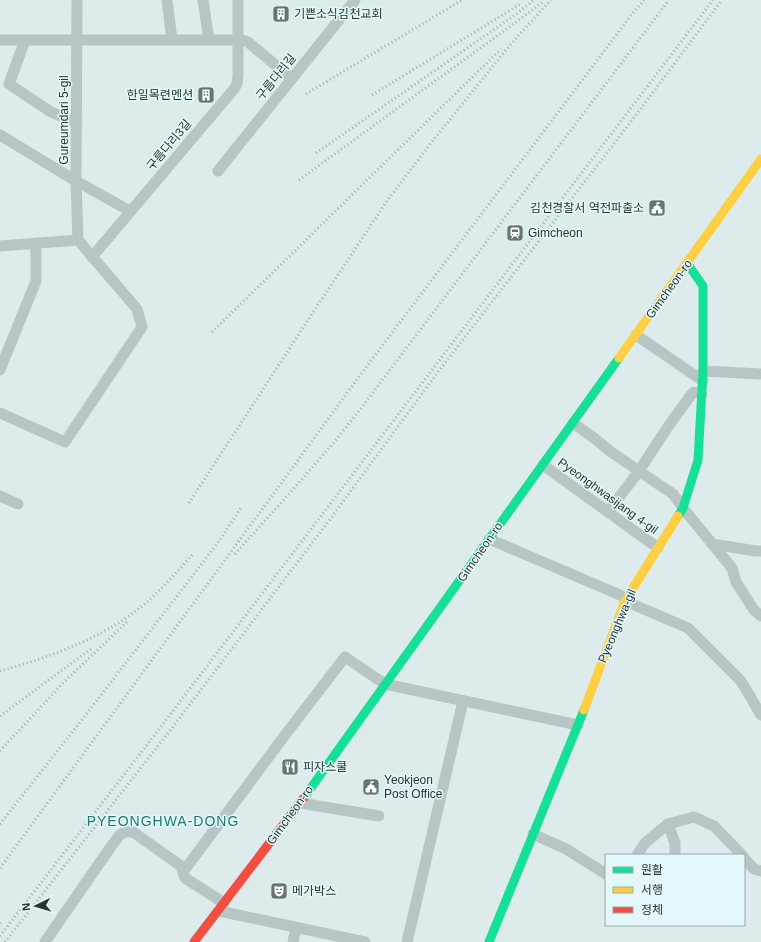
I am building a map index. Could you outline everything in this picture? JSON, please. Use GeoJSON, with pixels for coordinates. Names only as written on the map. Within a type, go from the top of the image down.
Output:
{"type":"FeatureCollection","features":[{"type":"Feature","properties":{"kind":"street","name":"Gureumdari 5-gil"},"geometry":{"type":"LineString","coordinates":[[77,0],[76,181],[78,240]]}},
{"type":"Feature","properties":{"kind":"street"},"geometry":{"type":"LineString","coordinates":[[167,0],[172,40]]}},
{"type":"Feature","properties":{"kind":"street"},"geometry":{"type":"LineString","coordinates":[[203,0],[209,40]]}},
{"type":"Feature","properties":{"kind":"street","name":"구름다리3길"},"geometry":{"type":"LineString","coordinates":[[92,256],[237,84],[238,0]]}},
{"type":"Feature","properties":{"kind":"street","name":"구름다리길"},"geometry":{"type":"LineString","coordinates":[[218,171],[355,0]]}},
{"type":"Feature","properties":{"kind":"street"},"geometry":{"type":"LineString","coordinates":[[0,40],[243,40],[248,42],[292,79]]}},
{"type":"Feature","properties":{"kind":"street"},"geometry":{"type":"LineString","coordinates":[[25,40],[9,84],[51,112],[77,123]]}},
{"type":"Feature","properties":{"kind":"street"},"geometry":{"type":"LineString","coordinates":[[0,135],[76,181],[130,211]]}},
{"type":"Feature","properties":{"kind":"street","name":"Gimcheon-ro"},"geometry":{"type":"LineString","coordinates":[[194,942],[300,803],[687,263],[759,165]]}},
{"type":"Feature","properties":{"kind":"street"},"geometry":{"type":"LineString","coordinates":[[0,246],[78,240],[138,309],[142,327],[65,442],[0,413]]}},
{"type":"Feature","properties":{"kind":"street"},"geometry":{"type":"LineString","coordinates":[[0,370],[36,281],[36,243]]}},
{"type":"Feature","properties":{"kind":"street","name":"Pyeonghwa-gil"},"geometry":{"type":"LineString","coordinates":[[489,942],[578,725],[626,599],[683,508],[698,460],[703,376],[703,286],[687,263]]}},
{"type":"Feature","properties":{"kind":"street"},"geometry":{"type":"LineString","coordinates":[[636,335],[703,376],[761,374]]}},
{"type":"Feature","properties":{"kind":"street"},"geometry":{"type":"LineString","coordinates":[[608,512],[691,395],[694,392],[702,394]]}},
{"type":"Feature","properties":{"kind":"street"},"geometry":{"type":"LineString","coordinates":[[572,423],[638,471],[673,494],[732,568],[736,582],[754,610],[761,616]]}},
{"type":"Feature","properties":{"kind":"street","name":"Pyeonghwasijang 4-gil"},"geometry":{"type":"LineString","coordinates":[[543,465],[658,548]]}},
{"type":"Feature","properties":{"kind":"street"},"geometry":{"type":"LineString","coordinates":[[0,496],[18,504]]}},
{"type":"Feature","properties":{"kind":"street"},"geometry":{"type":"LineString","coordinates":[[489,539],[688,628],[741,681],[761,715]]}},
{"type":"Feature","properties":{"kind":"street"},"geometry":{"type":"LineString","coordinates":[[712,544],[761,551]]}},
{"type":"Feature","properties":{"kind":"street"},"geometry":{"type":"LineString","coordinates":[[183,872],[345,657],[385,684],[578,725]]}},
{"type":"Feature","properties":{"kind":"street"},"geometry":{"type":"LineString","coordinates":[[407,942],[463,700]]}},
{"type":"Feature","properties":{"kind":"street"},"geometry":{"type":"LineString","coordinates":[[300,803],[379,816]]}},
{"type":"Feature","properties":{"kind":"street"},"geometry":{"type":"LineString","coordinates":[[637,854],[645,843],[668,824],[694,817],[714,826],[741,854]]}},
{"type":"Feature","properties":{"kind":"street"},"geometry":{"type":"LineString","coordinates":[[668,824],[676,843],[675,854]]}},
{"type":"Feature","properties":{"kind":"street"},"geometry":{"type":"LineString","coordinates":[[45,942],[121,833],[127,831],[132,832],[181,866],[185,878],[222,907],[345,940],[365,942]]}},
{"type":"Feature","properties":{"kind":"street"},"geometry":{"type":"LineString","coordinates":[[533,834],[566,849],[605,873]]}},
{"type":"Feature","properties":{"kind":"street"},"geometry":{"type":"LineString","coordinates":[[745,859],[754,869],[761,871]]}},
{"type":"Feature","properties":{"kind":"street"},"geometry":{"type":"LineString","coordinates":[[294,942],[296,928]]}},
{"type":"Feature","properties":{"kind":"railway"},"geometry":{"type":"LineString","coordinates":[[306,94],[462,0]]}},
{"type":"Feature","properties":{"kind":"railway"},"geometry":{"type":"LineString","coordinates":[[316,153],[515,15],[534,0]]}},
{"type":"Feature","properties":{"kind":"railway"},"geometry":{"type":"LineString","coordinates":[[189,503],[389,198],[506,50],[551,0]]}},
{"type":"Feature","properties":{"kind":"railway"},"geometry":{"type":"LineString","coordinates":[[0,868],[358,378],[644,0]]}},
{"type":"Feature","properties":{"kind":"railway"},"geometry":{"type":"LineString","coordinates":[[235,554],[314,466],[359,411],[669,0]]}},
{"type":"Feature","properties":{"kind":"railway"},"geometry":{"type":"LineString","coordinates":[[0,936],[163,724],[713,0]]}},
{"type":"Feature","properties":{"kind":"railway"},"geometry":{"type":"LineString","coordinates":[[5,942],[172,728],[331,518],[438,372],[636,115],[722,0]]}},
{"type":"Feature","properties":{"kind":"railway"},"geometry":{"type":"LineString","coordinates":[[299,180],[543,2]]}},
{"type":"Feature","properties":{"kind":"railway"},"geometry":{"type":"LineString","coordinates":[[372,95],[522,3]]}},
{"type":"Feature","properties":{"kind":"railway"},"geometry":{"type":"LineString","coordinates":[[212,332],[501,49]]}},
{"type":"Feature","properties":{"kind":"railway"},"geometry":{"type":"LineString","coordinates":[[0,824],[197,570],[222,537],[242,506]]}},
{"type":"Feature","properties":{"kind":"railway"},"geometry":{"type":"LineString","coordinates":[[0,671],[72,647],[122,621],[137,610],[167,583],[194,553]]}},
{"type":"Feature","properties":{"kind":"railway"},"geometry":{"type":"LineString","coordinates":[[0,751],[65,681],[129,620]]}},
{"type":"Feature","properties":{"kind":"railway"},"geometry":{"type":"LineString","coordinates":[[0,716],[92,648]]}},
{"type":"Feature","properties":{"kind":"traffic: fast"},"geometry":{"type":"LineString","coordinates":[[678,516],[683,508],[698,460],[703,371],[703,286],[687,263]]}},
{"type":"Feature","properties":{"kind":"traffic: fast"},"geometry":{"type":"LineString","coordinates":[[303,799],[619,358]]}},
{"type":"Feature","properties":{"kind":"traffic: fast"},"geometry":{"type":"LineString","coordinates":[[489,942],[584,710]]}},
{"type":"Feature","properties":{"kind":"traffic: slow"},"geometry":{"type":"LineString","coordinates":[[619,358],[761,159]]}},
{"type":"Feature","properties":{"kind":"traffic: slow"},"geometry":{"type":"LineString","coordinates":[[584,710],[625,601],[678,516]]}},
{"type":"Feature","properties":{"kind":"traffic: jam"},"geometry":{"type":"LineString","coordinates":[[194,942],[303,799]]}},
{"type":"Feature","properties":{"kind":"place","name":"기쁜소식김천교회"},"geometry":{"type":"Point","coordinates":[281,14]}},
{"type":"Feature","properties":{"kind":"place","name":"한일목련멘션"},"geometry":{"type":"Point","coordinates":[206,95]}},
{"type":"Feature","properties":{"kind":"place","name":"김천경찰서 역전파출소"},"geometry":{"type":"Point","coordinates":[657,208]}},
{"type":"Feature","properties":{"kind":"place","name":"Gimcheon"},"geometry":{"type":"Point","coordinates":[515,233]}},
{"type":"Feature","properties":{"kind":"place","name":"피자스쿨"},"geometry":{"type":"Point","coordinates":[290,767]}},
{"type":"Feature","properties":{"kind":"place","name":"Yeokjeon Post Office"},"geometry":{"type":"Point","coordinates":[371,787]}},
{"type":"Feature","properties":{"kind":"place","name":"메가박스"},"geometry":{"type":"Point","coordinates":[279,891]}},
{"type":"Feature","properties":{"kind":"district","name":"PYEONGHWA-DONG"},"geometry":{"type":"Point","coordinates":[163,821]}}]}
